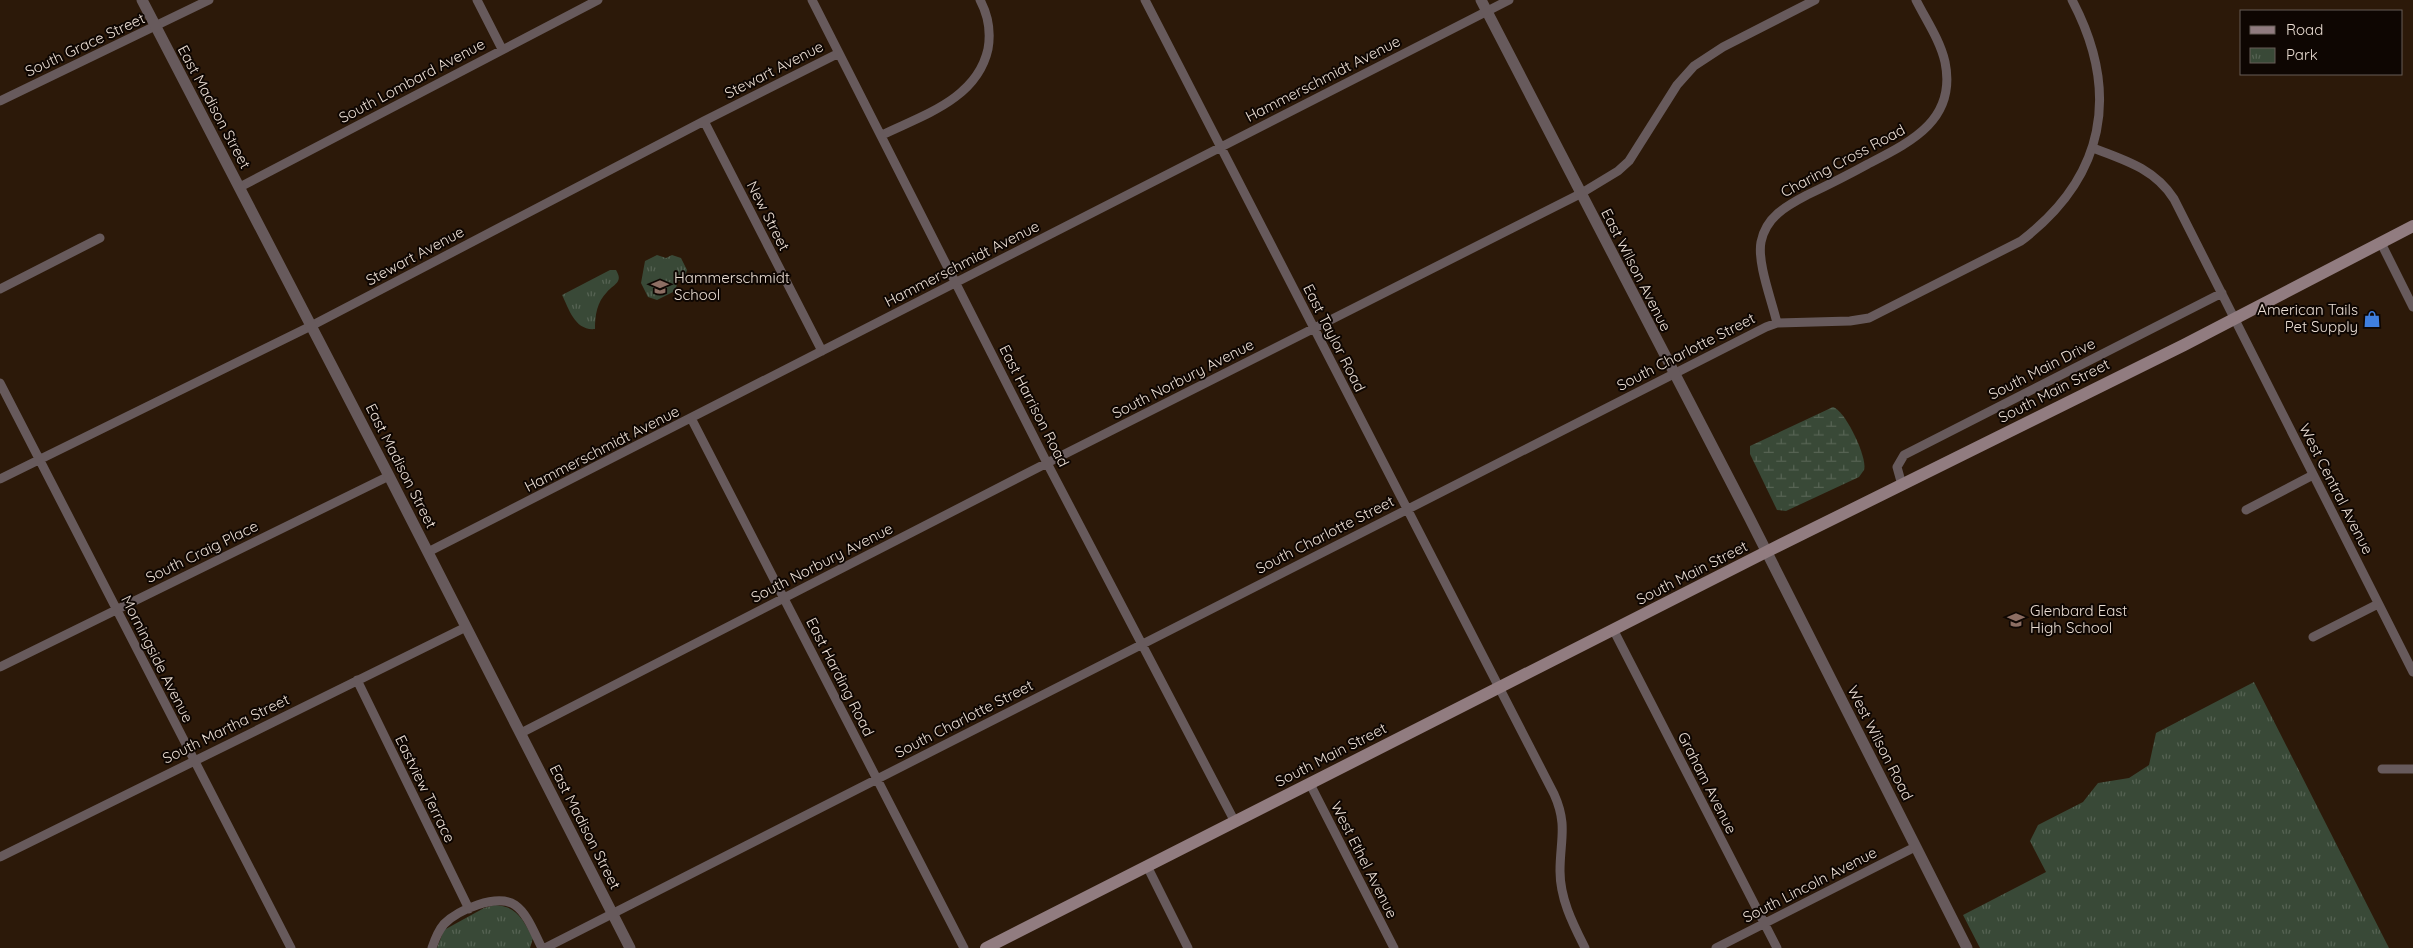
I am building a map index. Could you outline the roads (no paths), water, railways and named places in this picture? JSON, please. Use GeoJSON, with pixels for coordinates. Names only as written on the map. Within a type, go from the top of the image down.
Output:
{"type":"FeatureCollection","features":[{"type":"Feature","properties":{"kind":"main road","name":"South Main Street"},"geometry":{"type":"LineString","coordinates":[[986,948],[1614,631],[1766,552],[2234,320],[2413,226]]}},
{"type":"Feature","properties":{"kind":"street","name":"East Madison Street"},"geometry":{"type":"LineString","coordinates":[[142,0],[389,476],[630,948]]}},
{"type":"Feature","properties":{"kind":"street","name":"South Grace Street"},"geometry":{"type":"LineString","coordinates":[[0,101],[209,0]]}},
{"type":"Feature","properties":{"kind":"street"},"geometry":{"type":"LineString","coordinates":[[478,0],[502,49]]}},
{"type":"Feature","properties":{"kind":"street","name":"South Lombard Avenue"},"geometry":{"type":"LineString","coordinates":[[240,187],[598,0]]}},
{"type":"Feature","properties":{"kind":"street","name":"East Harrison Road"},"geometry":{"type":"LineString","coordinates":[[812,0],[957,282],[1047,463],[1235,822]]}},
{"type":"Feature","properties":{"kind":"street"},"geometry":{"type":"LineString","coordinates":[[882,135],[959,96],[974,80],[986,58],[989,43],[988,26],[980,0]]}},
{"type":"Feature","properties":{"kind":"street","name":"East Taylor Road"},"geometry":{"type":"LineString","coordinates":[[1145,0],[1558,802],[1564,836],[1560,871],[1564,896],[1567,910],[1585,948]]}},
{"type":"Feature","properties":{"kind":"street","name":"East Wilson Avenue"},"geometry":{"type":"LineString","coordinates":[[1481,0],[1766,552]]}},
{"type":"Feature","properties":{"kind":"street","name":"Hammerschmidt Avenue"},"geometry":{"type":"LineString","coordinates":[[428,552],[1509,0]]}},
{"type":"Feature","properties":{"kind":"street","name":"South Norbury Avenue"},"geometry":{"type":"LineString","coordinates":[[521,733],[1047,463],[1580,194],[1618,172],[1629,161],[1677,85],[1698,62],[1815,0]]}},
{"type":"Feature","properties":{"kind":"street","name":"Charing Cross Road"},"geometry":{"type":"LineString","coordinates":[[1777,323],[1760,254],[1763,234],[1771,220],[1788,205],[1913,141],[1932,122],[1943,101],[1946,71],[1943,55],[1916,0]]}},
{"type":"Feature","properties":{"kind":"street","name":"South Charlotte Street"},"geometry":{"type":"LineString","coordinates":[[546,948],[1142,643],[1777,323],[1850,321],[1869,318],[2021,241],[2055,212],[2074,186],[2093,148],[2099,108],[2098,71],[2088,33],[2072,0]]}},
{"type":"Feature","properties":{"kind":"street","name":"Stewart Avenue"},"geometry":{"type":"LineString","coordinates":[[0,479],[311,326],[704,121],[839,53]]}},
{"type":"Feature","properties":{"kind":"street","name":"New Street"},"geometry":{"type":"LineString","coordinates":[[704,121],[822,351]]}},
{"type":"Feature","properties":{"kind":"street","name":"West Central Avenue"},"geometry":{"type":"LineString","coordinates":[[2093,148],[2142,168],[2160,180],[2174,199],[2413,672]]}},
{"type":"Feature","properties":{"kind":"street"},"geometry":{"type":"LineString","coordinates":[[0,289],[100,238]]}},
{"type":"Feature","properties":{"kind":"street"},"geometry":{"type":"LineString","coordinates":[[2381,243],[2413,307]]}},
{"type":"Feature","properties":{"kind":"street","name":"South Main Drive"},"geometry":{"type":"LineString","coordinates":[[1902,485],[1897,467],[1904,455],[2222,293]]}},
{"type":"Feature","properties":{"kind":"street","name":"Morningside Avenue"},"geometry":{"type":"LineString","coordinates":[[0,383],[291,948]]}},
{"type":"Feature","properties":{"kind":"street","name":"East Harding Road"},"geometry":{"type":"LineString","coordinates":[[691,418],[964,948]]}},
{"type":"Feature","properties":{"kind":"street"},"geometry":{"type":"LineString","coordinates":[[2246,510],[2313,475]]}},
{"type":"Feature","properties":{"kind":"street","name":"South Craig Place"},"geometry":{"type":"LineString","coordinates":[[0,667],[389,476]]}},
{"type":"Feature","properties":{"kind":"street","name":"West Wilson Road"},"geometry":{"type":"LineString","coordinates":[[1766,552],[1967,948]]}},
{"type":"Feature","properties":{"kind":"street"},"geometry":{"type":"LineString","coordinates":[[2313,637],[2378,604]]}},
{"type":"Feature","properties":{"kind":"street","name":"South Martha Street"},"geometry":{"type":"LineString","coordinates":[[0,857],[466,627]]}},
{"type":"Feature","properties":{"kind":"street","name":"Graham Avenue"},"geometry":{"type":"LineString","coordinates":[[1614,631],[1776,948]]}},
{"type":"Feature","properties":{"kind":"street","name":"Eastview Terrace"},"geometry":{"type":"LineString","coordinates":[[357,680],[469,909]]}},
{"type":"Feature","properties":{"kind":"street"},"geometry":{"type":"LineString","coordinates":[[2382,769],[2413,769]]}},
{"type":"Feature","properties":{"kind":"street","name":"West Ethel Avenue"},"geometry":{"type":"LineString","coordinates":[[1310,784],[1394,948]]}},
{"type":"Feature","properties":{"kind":"street","name":"South Lincoln Avenue"},"geometry":{"type":"LineString","coordinates":[[1716,948],[1916,847]]}},
{"type":"Feature","properties":{"kind":"street"},"geometry":{"type":"LineString","coordinates":[[1147,866],[1188,948]]}},
{"type":"Feature","properties":{"kind":"street"},"geometry":{"type":"LineString","coordinates":[[432,948],[435,936],[446,922],[469,909],[495,900],[510,902],[521,910],[542,948]]}},
{"type":"Feature","properties":{"kind":"place","name":"Hammerschmidt School"},"geometry":{"type":"Point","coordinates":[660,287]}},
{"type":"Feature","properties":{"kind":"place","name":"American Tails Pet Supply"},"geometry":{"type":"Point","coordinates":[2372,319]}},
{"type":"Feature","properties":{"kind":"place","name":"Glenbard East High School"},"geometry":{"type":"Point","coordinates":[2016,620]}}]}
